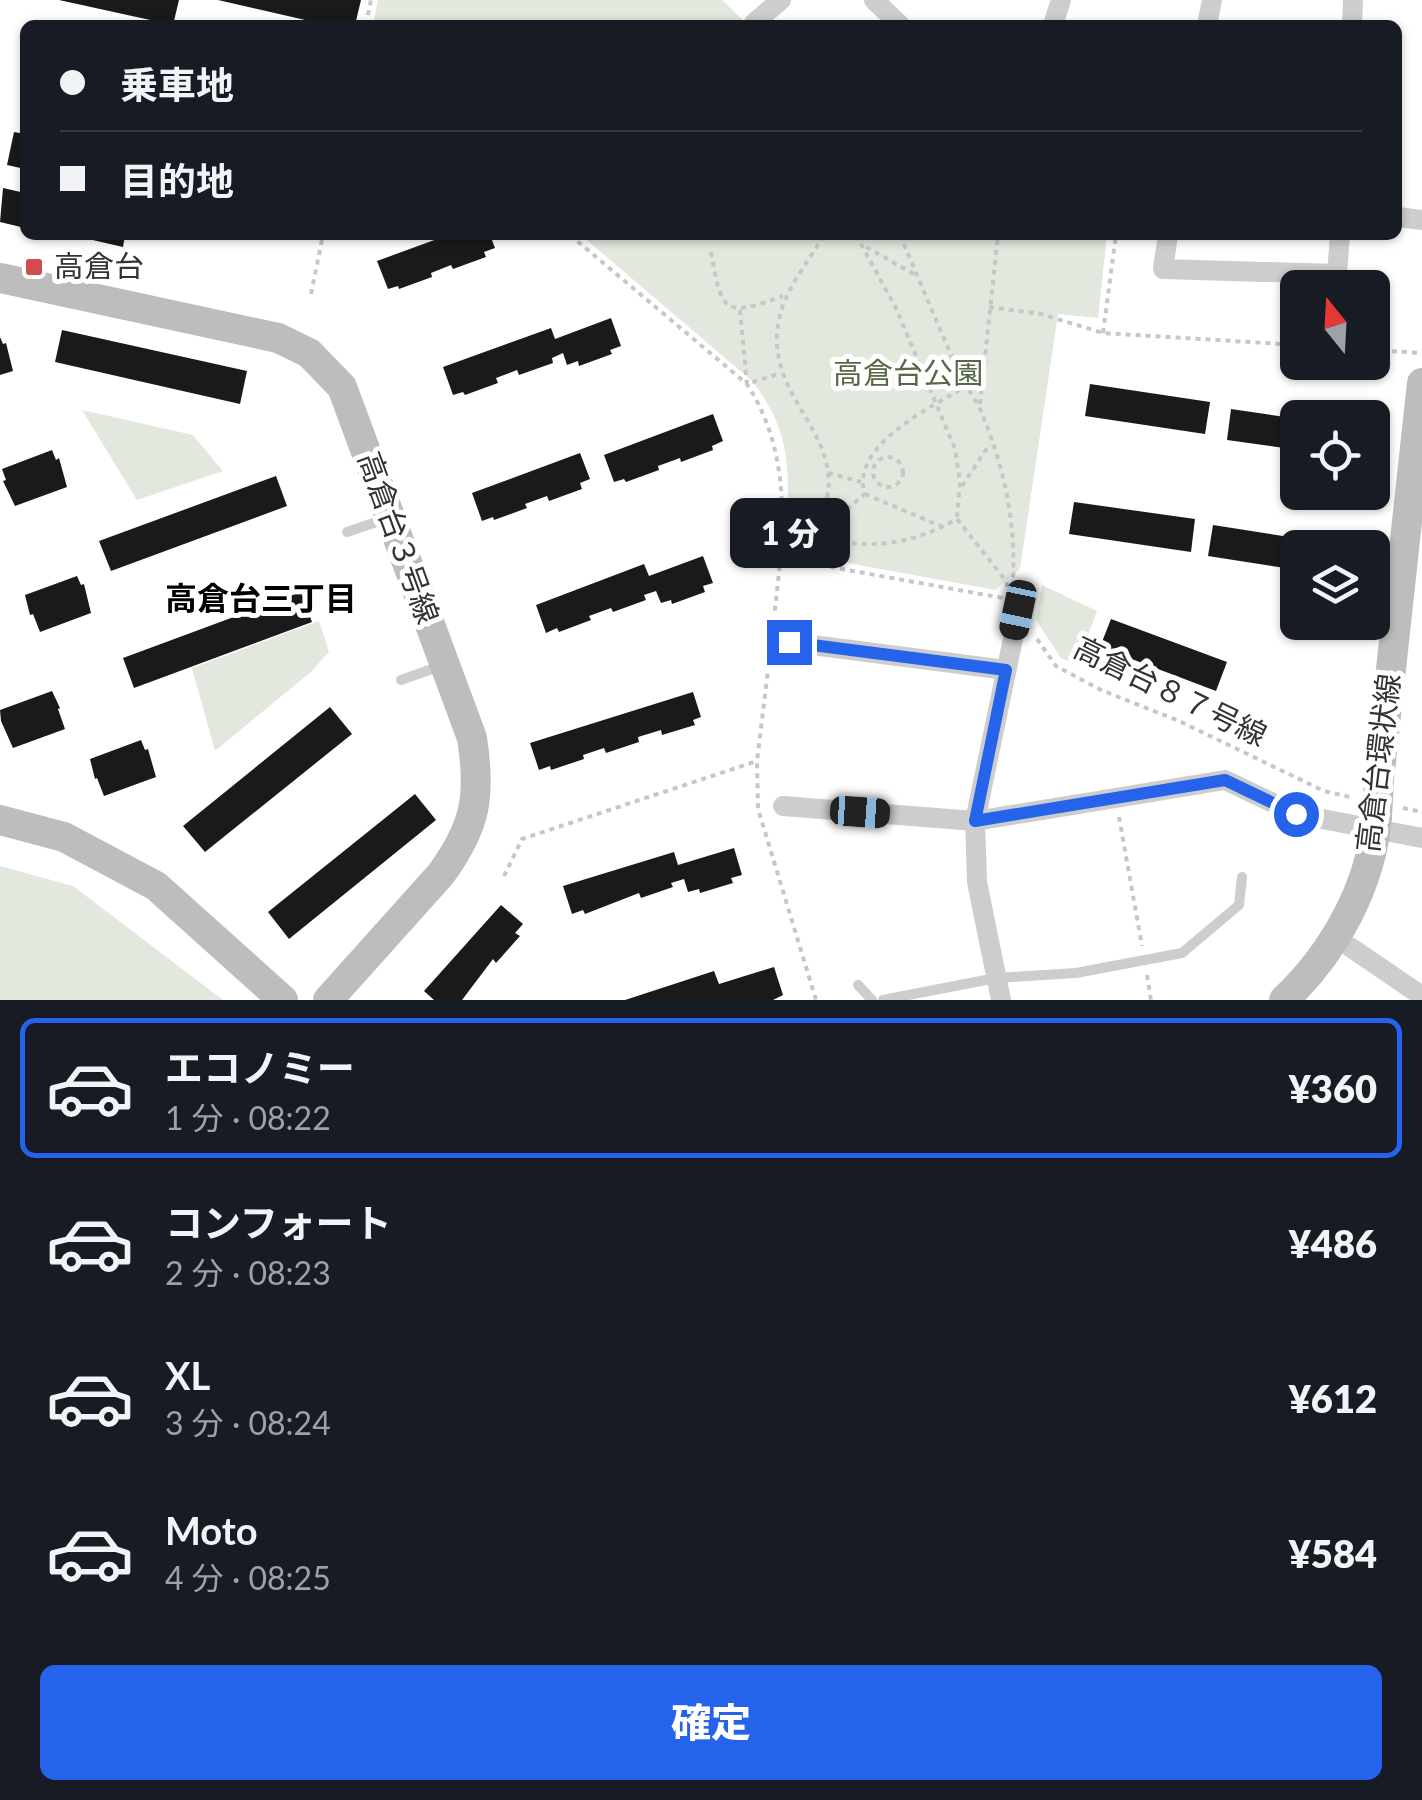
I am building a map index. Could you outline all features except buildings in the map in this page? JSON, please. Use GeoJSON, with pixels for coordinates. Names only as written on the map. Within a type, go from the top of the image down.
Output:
{"type":"FeatureCollection","features":[{"type":"Feature","properties":{"kind":"street"},"geometry":{"type":"LineString","coordinates":[[758,20],[781,0]]}},
{"type":"Feature","properties":{"kind":"street"},"geometry":{"type":"LineString","coordinates":[[874,0],[895,20]]}},
{"type":"Feature","properties":{"kind":"street"},"geometry":{"type":"LineString","coordinates":[[1167,240],[1163,269],[1338,274],[1340,240]]}},
{"type":"Feature","properties":{"kind":"street","name":"高倉台３号線"},"geometry":{"type":"LineString","coordinates":[[0,278],[278,338],[309,353],[342,387],[472,738],[478,778],[475,814],[458,852],[328,1000]]}},
{"type":"Feature","properties":{"kind":"street","name":"高倉台環状線"},"geometry":{"type":"LineString","coordinates":[[1284,1000],[1332,946],[1364,875],[1376,806],[1422,383]]}},
{"type":"Feature","properties":{"kind":"street"},"geometry":{"type":"LineString","coordinates":[[1000,1000],[977,882],[975,821],[1015,605]]}},
{"type":"Feature","properties":{"kind":"street"},"geometry":{"type":"LineString","coordinates":[[777,641],[1006,670]]}},
{"type":"Feature","properties":{"kind":"street"},"geometry":{"type":"LineString","coordinates":[[783,806],[975,821],[1225,780],[1296,814],[1376,806],[1422,838]]}},
{"type":"Feature","properties":{"kind":"street"},"geometry":{"type":"LineString","coordinates":[[0,820],[64,837],[156,886],[283,1000]]}},
{"type":"Feature","properties":{"kind":"street"},"geometry":{"type":"LineString","coordinates":[[1350,947],[1422,996]]}},
{"type":"Feature","properties":{"kind":"lane"},"geometry":{"type":"LineString","coordinates":[[346,532],[390,517]]}},
{"type":"Feature","properties":{"kind":"lane"},"geometry":{"type":"LineString","coordinates":[[401,680],[445,664]]}},
{"type":"Feature","properties":{"kind":"lane"},"geometry":{"type":"LineString","coordinates":[[883,1000],[996,978],[1076,973],[1182,953],[1240,905],[1242,878]]}},
{"type":"Feature","properties":{"kind":"lane"},"geometry":{"type":"LineString","coordinates":[[858,985],[872,1000]]}},
{"type":"Feature","properties":{"kind":"path"},"geometry":{"type":"LineString","coordinates":[[311,294],[322,240]]}},
{"type":"Feature","properties":{"kind":"path"},"geometry":{"type":"LineString","coordinates":[[576,240],[748,384],[774,439],[782,478],[781,558],[777,641],[758,761],[758,809],[816,1000]]}},
{"type":"Feature","properties":{"kind":"path"},"geometry":{"type":"LineString","coordinates":[[711,252],[719,293],[729,306],[740,310],[784,295],[798,280],[821,240]]}},
{"type":"Feature","properties":{"kind":"path"},"geometry":{"type":"LineString","coordinates":[[812,538],[855,546],[889,545],[918,538],[957,519],[955,449],[896,308],[859,240]]}},
{"type":"Feature","properties":{"kind":"path"},"geometry":{"type":"LineString","coordinates":[[781,558],[1015,605],[1016,555],[1010,507],[991,442],[980,407],[966,386],[902,240]]}},
{"type":"Feature","properties":{"kind":"path"},"geometry":{"type":"LineString","coordinates":[[980,407],[997,240]]}},
{"type":"Feature","properties":{"kind":"path"},"geometry":{"type":"LineString","coordinates":[[1103,334],[1115,240]]}},
{"type":"Feature","properties":{"kind":"path"},"geometry":{"type":"LineString","coordinates":[[862,244],[917,276]]}},
{"type":"Feature","properties":{"kind":"path"},"geometry":{"type":"LineString","coordinates":[[784,295],[776,342],[781,373],[818,437],[828,473],[828,500],[812,538]]}},
{"type":"Feature","properties":{"kind":"path"},"geometry":{"type":"LineString","coordinates":[[989,307],[1041,314],[1103,334],[1280,345]]}},
{"type":"Feature","properties":{"kind":"path"},"geometry":{"type":"LineString","coordinates":[[740,310],[748,384]]}},
{"type":"Feature","properties":{"kind":"path"},"geometry":{"type":"LineString","coordinates":[[1390,351],[1422,353]]}},
{"type":"Feature","properties":{"kind":"path"},"geometry":{"type":"LineString","coordinates":[[748,384],[781,373]]}},
{"type":"Feature","properties":{"kind":"path"},"geometry":{"type":"LineString","coordinates":[[942,527],[866,494],[861,482],[872,454],[966,386]]}},
{"type":"Feature","properties":{"kind":"path"},"geometry":{"type":"LineString","coordinates":[[959,490],[991,442]]}},
{"type":"Feature","properties":{"kind":"path"},"geometry":{"type":"LineString","coordinates":[[883,458],[897,460],[903,472],[900,481],[892,486],[878,484],[875,465],[883,458]]}},
{"type":"Feature","properties":{"kind":"path"},"geometry":{"type":"LineString","coordinates":[[828,473],[861,482]]}},
{"type":"Feature","properties":{"kind":"path"},"geometry":{"type":"LineString","coordinates":[[781,558],[866,494]]}},
{"type":"Feature","properties":{"kind":"path","name":"高倉台８７号線"},"geometry":{"type":"LineString","coordinates":[[957,519],[1006,581],[1015,605],[1056,666],[1324,791],[1376,806],[1422,812]]}},
{"type":"Feature","properties":{"kind":"path"},"geometry":{"type":"LineString","coordinates":[[504,876],[522,839],[758,761]]}},
{"type":"Feature","properties":{"kind":"path"},"geometry":{"type":"LineString","coordinates":[[1116,798],[1151,1000]]}},
{"type":"Feature","properties":{"kind":"green space"},"geometry":{"type":"Polygon","coordinates":[[[378,0],[722,0],[743,20],[374,20],[378,0]]]}},
{"type":"Feature","properties":{"kind":"green space","name":"高倉台公園"},"geometry":{"type":"Polygon","coordinates":[[[587,240],[1106,240],[1098,318],[1058,314],[1020,569],[995,590],[804,555],[787,543],[788,497],[782,439],[776,420],[752,381],[587,240]]]}},
{"type":"Feature","properties":{"kind":"green space"},"geometry":{"type":"Polygon","coordinates":[[[82,410],[193,435],[223,471],[137,500],[82,410]]]}},
{"type":"Feature","properties":{"kind":"green space"},"geometry":{"type":"Polygon","coordinates":[[[1042,585],[1097,611],[1077,665],[1061,658],[1036,620],[1042,585]]]}},
{"type":"Feature","properties":{"kind":"green space"},"geometry":{"type":"Polygon","coordinates":[[[319,621],[329,652],[312,671],[215,751],[192,668],[319,621]]]}},
{"type":"Feature","properties":{"kind":"green space"},"geometry":{"type":"Polygon","coordinates":[[[0,866],[73,886],[223,1000],[0,1000],[0,866]]]}},
{"type":"Feature","properties":{"kind":"place","name":"高倉台"},"geometry":{"type":"Point","coordinates":[34,267]}},
{"type":"Feature","properties":{"kind":"district","name":"高倉台三丁目"},"geometry":{"type":"Point","coordinates":[261,599]}},
{"type":"Feature","properties":{"kind":"route"},"geometry":{"type":"LineString","coordinates":[[789,642],[1006,670],[975,821],[1225,780],[1296,814]]}}]}
